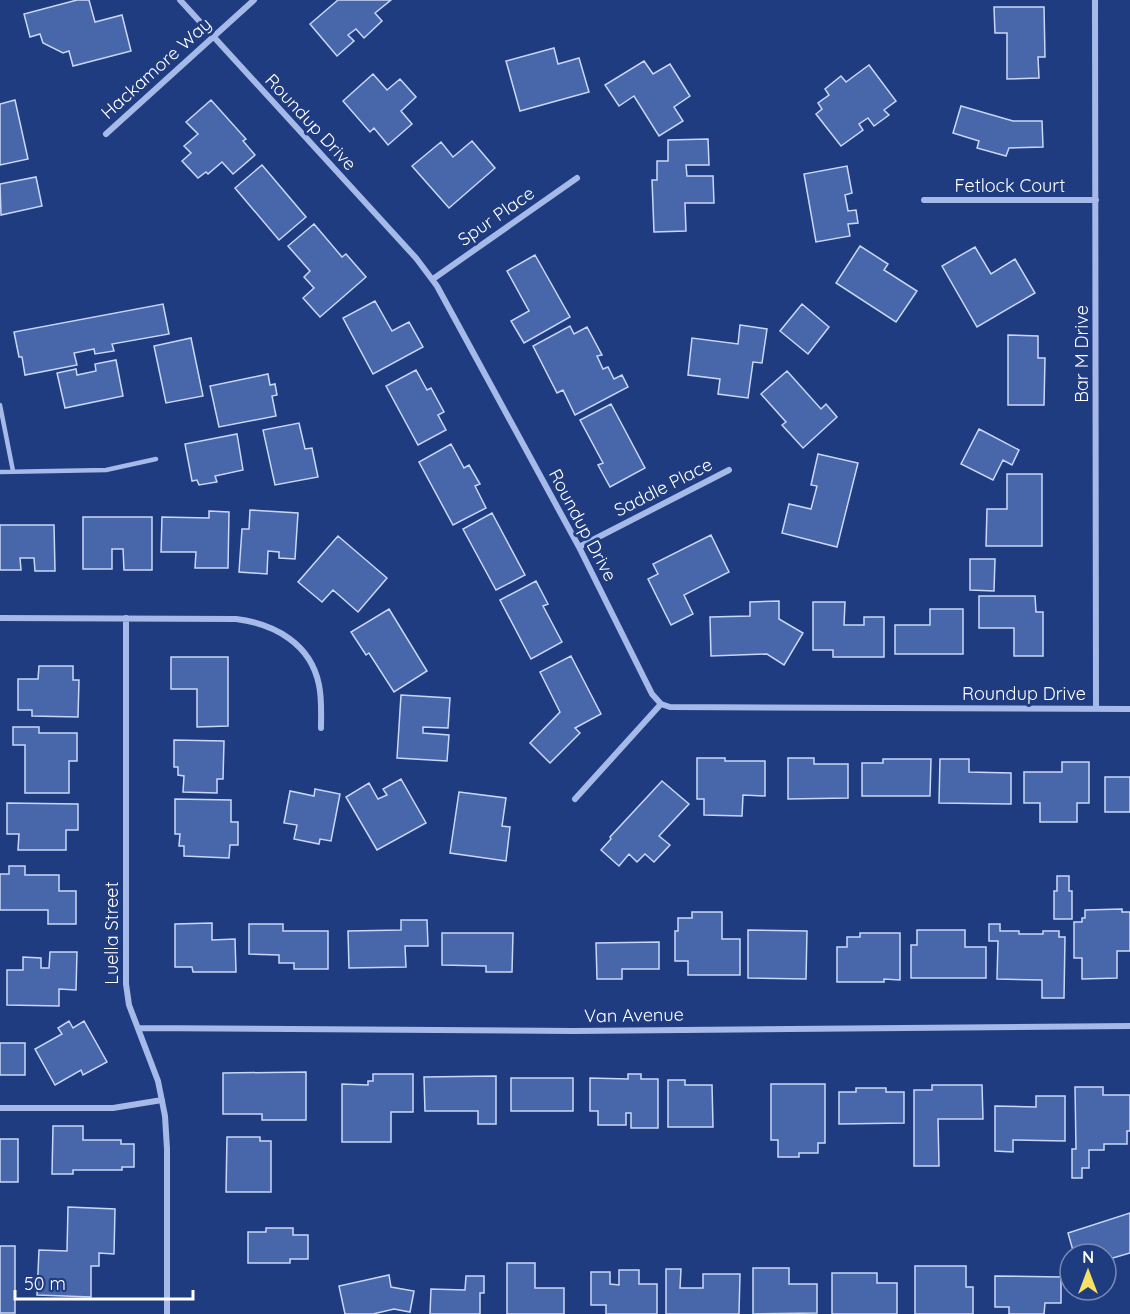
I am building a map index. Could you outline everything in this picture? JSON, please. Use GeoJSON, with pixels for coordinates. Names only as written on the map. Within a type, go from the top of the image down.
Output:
{"type":"FeatureCollection","features":[{"type":"Feature","properties":{"kind":"street","name":"Roundup Drive"},"geometry":{"type":"LineString","coordinates":[[180,0],[433,279],[579,547],[652,694],[661,704],[670,707],[1130,709]]}},
{"type":"Feature","properties":{"kind":"street","name":"Hackamore Way"},"geometry":{"type":"LineString","coordinates":[[106,134],[254,0]]}},
{"type":"Feature","properties":{"kind":"street","name":"Bar M Drive"},"geometry":{"type":"LineString","coordinates":[[1095,0],[1096,709]]}},
{"type":"Feature","properties":{"kind":"street","name":"Spur Place"},"geometry":{"type":"LineString","coordinates":[[433,279],[576,178]]}},
{"type":"Feature","properties":{"kind":"street","name":"Fetlock Court"},"geometry":{"type":"LineString","coordinates":[[924,200],[1096,200]]}},
{"type":"Feature","properties":{"kind":"street","name":"Saddle Place"},"geometry":{"type":"LineString","coordinates":[[579,547],[729,470]]}},
{"type":"Feature","properties":{"kind":"street"},"geometry":{"type":"LineString","coordinates":[[0,618],[236,619],[268,625],[284,633],[308,658],[315,673],[321,698],[321,728]]}},
{"type":"Feature","properties":{"kind":"street","name":"Luella Street"},"geometry":{"type":"LineString","coordinates":[[126,618],[126,984],[129,1005],[158,1081],[162,1100],[167,1149],[167,1314]]}},
{"type":"Feature","properties":{"kind":"street"},"geometry":{"type":"LineString","coordinates":[[575,799],[661,704]]}},
{"type":"Feature","properties":{"kind":"street","name":"Van Avenue"},"geometry":{"type":"LineString","coordinates":[[139,1028],[585,1031],[1130,1026]]}},
{"type":"Feature","properties":{"kind":"street"},"geometry":{"type":"LineString","coordinates":[[0,1108],[113,1108],[162,1100]]}},
{"type":"Feature","properties":{"kind":"lane"},"geometry":{"type":"LineString","coordinates":[[0,405],[12,471]]}},
{"type":"Feature","properties":{"kind":"lane"},"geometry":{"type":"LineString","coordinates":[[0,472],[105,470],[156,459]]}},
{"type":"Feature","properties":{"kind":"building"},"geometry":{"type":"Polygon","coordinates":[[[77,0],[89,0],[95,22],[122,15],[131,51],[73,66],[69,51],[63,53],[43,43],[40,34],[30,37],[24,14],[77,0]]]}},
{"type":"Feature","properties":{"kind":"building"},"geometry":{"type":"Polygon","coordinates":[[[338,0],[391,0],[375,13],[382,21],[364,38],[356,29],[348,35],[354,41],[337,56],[310,24],[338,0]]]}},
{"type":"Feature","properties":{"kind":"building"},"geometry":{"type":"Polygon","coordinates":[[[994,7],[1044,7],[1045,57],[1038,57],[1039,78],[1007,79],[1007,33],[995,33],[994,7]]]}},
{"type":"Feature","properties":{"kind":"building"},"geometry":{"type":"Polygon","coordinates":[[[554,48],[558,64],[579,58],[589,92],[520,111],[506,61],[554,48]]]}},
{"type":"Feature","properties":{"kind":"building"},"geometry":{"type":"Polygon","coordinates":[[[644,61],[653,74],[670,64],[690,96],[674,107],[683,121],[659,136],[634,96],[619,106],[605,85],[644,61]]]}},
{"type":"Feature","properties":{"kind":"building"},"geometry":{"type":"Polygon","coordinates":[[[869,65],[896,101],[884,110],[889,115],[874,126],[868,118],[859,124],[863,130],[841,146],[816,114],[822,109],[818,103],[829,95],[825,89],[841,76],[846,82],[869,65]]]}},
{"type":"Feature","properties":{"kind":"building"},"geometry":{"type":"Polygon","coordinates":[[[373,74],[387,90],[400,79],[416,97],[401,111],[412,124],[388,145],[374,128],[370,132],[343,101],[373,74]]]}},
{"type":"Feature","properties":{"kind":"building"},"geometry":{"type":"Polygon","coordinates":[[[15,100],[28,159],[0,165],[0,104],[15,100]]]}},
{"type":"Feature","properties":{"kind":"building"},"geometry":{"type":"Polygon","coordinates":[[[211,100],[246,139],[243,141],[255,155],[233,174],[222,162],[208,174],[206,172],[198,178],[182,161],[191,153],[184,146],[198,134],[186,122],[211,100]]]}},
{"type":"Feature","properties":{"kind":"building"},"geometry":{"type":"Polygon","coordinates":[[[961,106],[1013,121],[1042,121],[1043,147],[1009,148],[1006,156],[977,148],[979,141],[953,133],[961,106]]]}},
{"type":"Feature","properties":{"kind":"building"},"geometry":{"type":"Polygon","coordinates":[[[708,139],[709,165],[686,165],[687,176],[713,176],[714,203],[685,203],[686,231],[654,232],[652,180],[657,180],[657,161],[668,161],[668,140],[708,139]]]}},
{"type":"Feature","properties":{"kind":"building"},"geometry":{"type":"Polygon","coordinates":[[[472,141],[495,168],[449,208],[412,166],[441,142],[453,157],[472,141]]]}},
{"type":"Feature","properties":{"kind":"building"},"geometry":{"type":"Polygon","coordinates":[[[262,165],[306,217],[279,240],[235,188],[262,165]]]}},
{"type":"Feature","properties":{"kind":"building"},"geometry":{"type":"Polygon","coordinates":[[[847,166],[852,193],[845,195],[848,211],[856,210],[858,223],[848,224],[850,236],[816,242],[804,174],[847,166]]]}},
{"type":"Feature","properties":{"kind":"building"},"geometry":{"type":"Polygon","coordinates":[[[36,177],[42,206],[1,215],[0,184],[36,177]]]}},
{"type":"Feature","properties":{"kind":"building"},"geometry":{"type":"Polygon","coordinates":[[[314,224],[342,257],[346,254],[366,277],[320,317],[303,298],[314,288],[304,277],[310,271],[288,246],[314,224]]]}},
{"type":"Feature","properties":{"kind":"building"},"geometry":{"type":"Polygon","coordinates":[[[860,246],[888,264],[884,270],[917,291],[896,322],[836,283],[860,246]]]}},
{"type":"Feature","properties":{"kind":"building"},"geometry":{"type":"Polygon","coordinates":[[[975,247],[991,274],[1015,259],[1035,293],[977,327],[942,266],[975,247]]]}},
{"type":"Feature","properties":{"kind":"building"},"geometry":{"type":"Polygon","coordinates":[[[535,255],[570,317],[524,343],[511,321],[529,311],[507,271],[535,255]]]}},
{"type":"Feature","properties":{"kind":"building"},"geometry":{"type":"Polygon","coordinates":[[[375,301],[392,331],[409,322],[423,347],[373,374],[343,318],[375,301]]]}},
{"type":"Feature","properties":{"kind":"building"},"geometry":{"type":"Polygon","coordinates":[[[163,304],[169,334],[112,344],[114,351],[95,354],[94,349],[74,353],[77,365],[25,375],[14,332],[163,304]]]}},
{"type":"Feature","properties":{"kind":"building"},"geometry":{"type":"Polygon","coordinates":[[[802,304],[829,327],[808,354],[780,331],[802,304]]]}},
{"type":"Feature","properties":{"kind":"building"},"geometry":{"type":"Polygon","coordinates":[[[740,325],[767,329],[762,363],[753,362],[748,398],[718,394],[720,379],[688,375],[692,338],[738,344],[740,325]]]}},
{"type":"Feature","properties":{"kind":"building"},"geometry":{"type":"Polygon","coordinates":[[[570,326],[574,334],[587,327],[602,355],[597,356],[603,369],[608,367],[614,379],[622,375],[628,387],[575,415],[563,390],[557,393],[533,346],[570,326]]]}},
{"type":"Feature","properties":{"kind":"building"},"geometry":{"type":"Polygon","coordinates":[[[1008,335],[1038,336],[1038,358],[1045,358],[1044,405],[1008,405],[1008,335]]]}},
{"type":"Feature","properties":{"kind":"building"},"geometry":{"type":"Polygon","coordinates":[[[191,338],[203,396],[166,403],[154,346],[191,338]]]}},
{"type":"Feature","properties":{"kind":"building"},"geometry":{"type":"Polygon","coordinates":[[[116,360],[123,396],[65,408],[57,373],[76,369],[77,375],[96,371],[95,364],[116,360]]]}},
{"type":"Feature","properties":{"kind":"building"},"geometry":{"type":"Polygon","coordinates":[[[416,370],[427,390],[431,388],[444,412],[438,415],[446,430],[418,445],[386,386],[416,370]]]}},
{"type":"Feature","properties":{"kind":"building"},"geometry":{"type":"Polygon","coordinates":[[[787,371],[821,409],[826,404],[837,417],[803,448],[782,425],[786,422],[761,394],[787,371]]]}},
{"type":"Feature","properties":{"kind":"building"},"geometry":{"type":"Polygon","coordinates":[[[268,374],[270,385],[275,384],[277,395],[272,396],[276,416],[219,427],[210,386],[268,374]]]}},
{"type":"Feature","properties":{"kind":"building"},"geometry":{"type":"Polygon","coordinates":[[[611,404],[645,468],[610,487],[598,465],[603,463],[580,420],[611,404]]]}},
{"type":"Feature","properties":{"kind":"building"},"geometry":{"type":"Polygon","coordinates":[[[299,423],[305,449],[312,448],[318,477],[275,485],[263,430],[299,423]]]}},
{"type":"Feature","properties":{"kind":"building"},"geometry":{"type":"Polygon","coordinates":[[[979,429],[1019,450],[1012,465],[1003,460],[993,480],[961,464],[979,429]]]}},
{"type":"Feature","properties":{"kind":"building"},"geometry":{"type":"Polygon","coordinates":[[[237,434],[243,470],[215,476],[217,482],[199,485],[197,480],[192,481],[185,444],[237,434]]]}},
{"type":"Feature","properties":{"kind":"building"},"geometry":{"type":"Polygon","coordinates":[[[451,444],[464,468],[469,465],[480,484],[475,486],[486,508],[453,525],[419,462],[451,444]]]}},
{"type":"Feature","properties":{"kind":"building"},"geometry":{"type":"Polygon","coordinates":[[[818,454],[858,463],[837,547],[782,533],[789,504],[811,509],[817,486],[811,485],[818,454]]]}},
{"type":"Feature","properties":{"kind":"building"},"geometry":{"type":"Polygon","coordinates":[[[1007,474],[1042,474],[1042,546],[986,546],[987,509],[1007,509],[1007,474]]]}},
{"type":"Feature","properties":{"kind":"building"},"geometry":{"type":"Polygon","coordinates":[[[250,510],[298,513],[295,559],[279,558],[279,552],[268,551],[267,574],[239,572],[242,529],[249,529],[250,510]]]}},
{"type":"Feature","properties":{"kind":"building"},"geometry":{"type":"Polygon","coordinates":[[[209,511],[229,512],[228,568],[195,568],[196,552],[161,552],[162,517],[209,518],[209,511]]]}},
{"type":"Feature","properties":{"kind":"building"},"geometry":{"type":"Polygon","coordinates":[[[492,513],[525,575],[496,590],[463,529],[492,513]]]}},
{"type":"Feature","properties":{"kind":"building"},"geometry":{"type":"Polygon","coordinates":[[[83,517],[152,517],[152,570],[124,570],[123,549],[112,549],[112,569],[83,569],[83,517]]]}},
{"type":"Feature","properties":{"kind":"building"},"geometry":{"type":"Polygon","coordinates":[[[0,525],[54,525],[55,571],[35,571],[34,558],[20,558],[21,570],[0,570],[0,525]]]}},
{"type":"Feature","properties":{"kind":"building"},"geometry":{"type":"Polygon","coordinates":[[[711,535],[729,572],[684,595],[693,614],[671,625],[648,579],[658,574],[653,564],[711,535]]]}},
{"type":"Feature","properties":{"kind":"building"},"geometry":{"type":"Polygon","coordinates":[[[338,536],[387,578],[358,612],[333,590],[322,602],[298,582],[338,536]]]}},
{"type":"Feature","properties":{"kind":"building"},"geometry":{"type":"Polygon","coordinates":[[[970,559],[995,559],[994,591],[970,590],[970,559]]]}},
{"type":"Feature","properties":{"kind":"building"},"geometry":{"type":"Polygon","coordinates":[[[536,581],[548,604],[543,606],[562,642],[531,659],[500,600],[536,581]]]}},
{"type":"Feature","properties":{"kind":"building"},"geometry":{"type":"Polygon","coordinates":[[[979,596],[1035,596],[1036,612],[1043,612],[1043,656],[1014,656],[1014,628],[979,628],[979,596]]]}},
{"type":"Feature","properties":{"kind":"building"},"geometry":{"type":"Polygon","coordinates":[[[779,601],[779,619],[803,633],[784,665],[767,654],[711,656],[710,617],[750,616],[750,602],[779,601]]]}},
{"type":"Feature","properties":{"kind":"building"},"geometry":{"type":"Polygon","coordinates":[[[813,602],[845,602],[844,625],[864,625],[864,617],[884,617],[884,657],[833,657],[833,650],[813,650],[813,602]]]}},
{"type":"Feature","properties":{"kind":"building"},"geometry":{"type":"Polygon","coordinates":[[[389,609],[427,671],[394,692],[369,653],[366,655],[351,632],[389,609]]]}},
{"type":"Feature","properties":{"kind":"building"},"geometry":{"type":"Polygon","coordinates":[[[930,609],[963,609],[963,654],[895,654],[895,625],[930,625],[930,609]]]}},
{"type":"Feature","properties":{"kind":"building"},"geometry":{"type":"Polygon","coordinates":[[[571,656],[601,714],[575,728],[580,733],[550,763],[530,743],[560,712],[540,672],[571,656]]]}},
{"type":"Feature","properties":{"kind":"building"},"geometry":{"type":"Polygon","coordinates":[[[171,657],[228,657],[228,726],[197,727],[197,689],[171,689],[171,657]]]}},
{"type":"Feature","properties":{"kind":"building"},"geometry":{"type":"Polygon","coordinates":[[[39,666],[73,666],[73,680],[79,680],[78,717],[32,716],[32,710],[18,710],[18,679],[38,679],[39,666]]]}},
{"type":"Feature","properties":{"kind":"building"},"geometry":{"type":"Polygon","coordinates":[[[401,695],[450,698],[448,728],[423,727],[423,733],[449,735],[447,761],[397,758],[401,695]]]}},
{"type":"Feature","properties":{"kind":"building"},"geometry":{"type":"Polygon","coordinates":[[[13,727],[39,727],[39,733],[77,733],[77,761],[69,761],[69,793],[25,793],[25,745],[13,745],[13,727]]]}},
{"type":"Feature","properties":{"kind":"building"},"geometry":{"type":"Polygon","coordinates":[[[174,740],[224,741],[223,779],[217,779],[217,793],[183,792],[184,776],[178,775],[178,767],[174,767],[174,740]]]}},
{"type":"Feature","properties":{"kind":"building"},"geometry":{"type":"Polygon","coordinates":[[[697,758],[765,761],[765,796],[743,795],[742,816],[704,815],[704,799],[697,799],[697,758]]]}},
{"type":"Feature","properties":{"kind":"building"},"geometry":{"type":"Polygon","coordinates":[[[788,758],[814,758],[814,764],[848,764],[848,798],[788,799],[788,758]]]}},
{"type":"Feature","properties":{"kind":"building"},"geometry":{"type":"Polygon","coordinates":[[[883,759],[931,759],[930,796],[862,796],[862,763],[883,763],[883,759]]]}},
{"type":"Feature","properties":{"kind":"building"},"geometry":{"type":"Polygon","coordinates":[[[940,759],[969,759],[969,772],[1011,773],[1011,804],[939,803],[940,759]]]}},
{"type":"Feature","properties":{"kind":"building"},"geometry":{"type":"Polygon","coordinates":[[[1062,762],[1089,762],[1089,803],[1077,803],[1077,822],[1040,822],[1040,803],[1024,803],[1024,772],[1062,772],[1062,762]]]}},
{"type":"Feature","properties":{"kind":"building"},"geometry":{"type":"Polygon","coordinates":[[[1105,777],[1130,777],[1130,812],[1105,812],[1105,777]]]}},
{"type":"Feature","properties":{"kind":"building"},"geometry":{"type":"Polygon","coordinates":[[[401,779],[426,823],[377,850],[346,797],[369,783],[378,799],[387,795],[383,789],[401,779]]]}},
{"type":"Feature","properties":{"kind":"building"},"geometry":{"type":"Polygon","coordinates":[[[662,781],[689,804],[659,836],[670,845],[654,862],[645,854],[637,862],[629,854],[619,866],[601,850],[611,839],[610,837],[662,781]]]}},
{"type":"Feature","properties":{"kind":"building"},"geometry":{"type":"Polygon","coordinates":[[[315,789],[340,794],[331,841],[320,839],[319,844],[294,839],[297,825],[284,823],[290,791],[314,796],[315,789]]]}},
{"type":"Feature","properties":{"kind":"building"},"geometry":{"type":"Polygon","coordinates":[[[459,792],[506,798],[502,826],[510,827],[506,861],[450,853],[459,792]]]}},
{"type":"Feature","properties":{"kind":"building"},"geometry":{"type":"Polygon","coordinates":[[[175,799],[231,800],[231,822],[238,822],[238,845],[230,845],[229,858],[184,856],[184,846],[179,846],[180,834],[175,834],[175,799]]]}},
{"type":"Feature","properties":{"kind":"building"},"geometry":{"type":"Polygon","coordinates":[[[7,803],[78,804],[78,830],[66,830],[66,850],[18,850],[19,834],[7,834],[7,803]]]}},
{"type":"Feature","properties":{"kind":"building"},"geometry":{"type":"Polygon","coordinates":[[[9,866],[25,866],[25,875],[59,875],[59,891],[76,891],[76,924],[48,924],[48,910],[0,910],[0,874],[9,874],[9,866]]]}},
{"type":"Feature","properties":{"kind":"building"},"geometry":{"type":"Polygon","coordinates":[[[1057,876],[1069,876],[1069,891],[1072,891],[1072,919],[1054,919],[1054,891],[1057,891],[1057,876]]]}},
{"type":"Feature","properties":{"kind":"building"},"geometry":{"type":"Polygon","coordinates":[[[1122,909],[1122,912],[1130,912],[1130,951],[1117,951],[1117,978],[1082,979],[1082,958],[1074,958],[1074,922],[1082,922],[1082,918],[1085,918],[1085,910],[1122,909]]]}},
{"type":"Feature","properties":{"kind":"building"},"geometry":{"type":"Polygon","coordinates":[[[692,912],[722,912],[722,939],[740,939],[740,975],[688,975],[688,961],[675,961],[675,931],[678,931],[678,918],[692,918],[692,912]]]}},
{"type":"Feature","properties":{"kind":"building"},"geometry":{"type":"Polygon","coordinates":[[[401,920],[427,920],[428,946],[405,946],[406,967],[349,968],[348,931],[401,930],[401,920]]]}},
{"type":"Feature","properties":{"kind":"building"},"geometry":{"type":"Polygon","coordinates":[[[212,923],[212,940],[235,939],[236,972],[193,972],[192,967],[175,967],[175,924],[212,923]]]}},
{"type":"Feature","properties":{"kind":"building"},"geometry":{"type":"Polygon","coordinates":[[[249,924],[283,924],[283,931],[328,931],[328,969],[294,969],[294,963],[279,963],[279,955],[249,954],[249,924]]]}},
{"type":"Feature","properties":{"kind":"building"},"geometry":{"type":"Polygon","coordinates":[[[989,924],[1000,924],[1000,931],[1019,931],[1019,934],[1059,931],[1059,937],[1065,937],[1064,998],[1042,998],[1042,980],[997,979],[998,941],[989,941],[989,924]]]}},
{"type":"Feature","properties":{"kind":"building"},"geometry":{"type":"Polygon","coordinates":[[[748,930],[807,931],[806,979],[748,978],[748,930]]]}},
{"type":"Feature","properties":{"kind":"building"},"geometry":{"type":"Polygon","coordinates":[[[917,930],[965,930],[965,947],[986,947],[986,978],[911,978],[911,945],[917,945],[917,930]]]}},
{"type":"Feature","properties":{"kind":"building"},"geometry":{"type":"Polygon","coordinates":[[[442,933],[513,933],[512,972],[486,972],[486,966],[442,965],[442,933]]]}},
{"type":"Feature","properties":{"kind":"building"},"geometry":{"type":"Polygon","coordinates":[[[860,933],[900,933],[900,980],[837,982],[837,947],[847,947],[847,937],[860,937],[860,933]]]}},
{"type":"Feature","properties":{"kind":"building"},"geometry":{"type":"Polygon","coordinates":[[[659,942],[659,969],[622,969],[622,979],[597,979],[596,943],[659,942]]]}},
{"type":"Feature","properties":{"kind":"building"},"geometry":{"type":"Polygon","coordinates":[[[50,952],[77,952],[76,990],[59,989],[59,1006],[7,1005],[7,970],[23,970],[23,957],[41,958],[41,968],[49,968],[50,952]]]}},
{"type":"Feature","properties":{"kind":"building"},"geometry":{"type":"Polygon","coordinates":[[[69,1021],[73,1028],[84,1021],[107,1062],[83,1075],[81,1070],[55,1085],[35,1049],[62,1034],[58,1028],[69,1021]]]}},
{"type":"Feature","properties":{"kind":"building"},"geometry":{"type":"Polygon","coordinates":[[[0,1043],[25,1043],[25,1075],[0,1075],[0,1043]]]}},
{"type":"Feature","properties":{"kind":"building"},"geometry":{"type":"Polygon","coordinates":[[[306,1072],[306,1120],[262,1120],[262,1114],[223,1114],[223,1073],[306,1072]]]}},
{"type":"Feature","properties":{"kind":"building"},"geometry":{"type":"Polygon","coordinates":[[[373,1074],[413,1074],[413,1112],[391,1112],[391,1142],[342,1142],[342,1084],[368,1085],[368,1081],[373,1081],[373,1074]]]}},
{"type":"Feature","properties":{"kind":"building"},"geometry":{"type":"Polygon","coordinates":[[[628,1074],[641,1074],[641,1079],[658,1079],[658,1128],[631,1128],[631,1113],[626,1113],[626,1125],[598,1125],[598,1111],[590,1111],[590,1078],[628,1079],[628,1074]]]}},
{"type":"Feature","properties":{"kind":"building"},"geometry":{"type":"Polygon","coordinates":[[[496,1076],[496,1124],[478,1124],[478,1111],[425,1111],[424,1077],[496,1076]]]}},
{"type":"Feature","properties":{"kind":"building"},"geometry":{"type":"Polygon","coordinates":[[[511,1078],[573,1078],[573,1111],[511,1111],[511,1078]]]}},
{"type":"Feature","properties":{"kind":"building"},"geometry":{"type":"Polygon","coordinates":[[[668,1080],[685,1080],[685,1085],[712,1085],[713,1127],[668,1127],[668,1080]]]}},
{"type":"Feature","properties":{"kind":"building"},"geometry":{"type":"Polygon","coordinates":[[[771,1084],[825,1084],[825,1143],[818,1143],[818,1153],[799,1153],[799,1157],[778,1157],[778,1140],[771,1140],[771,1084]]]}},
{"type":"Feature","properties":{"kind":"building"},"geometry":{"type":"Polygon","coordinates":[[[932,1085],[982,1085],[983,1119],[938,1119],[939,1166],[914,1166],[914,1090],[932,1090],[932,1085]]]}},
{"type":"Feature","properties":{"kind":"building"},"geometry":{"type":"Polygon","coordinates":[[[1075,1087],[1103,1087],[1103,1095],[1130,1095],[1130,1131],[1127,1131],[1127,1144],[1104,1144],[1104,1150],[1089,1150],[1089,1168],[1082,1168],[1082,1178],[1072,1178],[1072,1149],[1076,1149],[1075,1087]]]}},
{"type":"Feature","properties":{"kind":"building"},"geometry":{"type":"Polygon","coordinates":[[[856,1088],[886,1088],[886,1092],[904,1092],[904,1123],[839,1124],[839,1092],[856,1092],[856,1088]]]}},
{"type":"Feature","properties":{"kind":"building"},"geometry":{"type":"Polygon","coordinates":[[[1036,1096],[1065,1096],[1065,1141],[1013,1140],[1013,1152],[995,1151],[995,1106],[1036,1107],[1036,1096]]]}},
{"type":"Feature","properties":{"kind":"building"},"geometry":{"type":"Polygon","coordinates":[[[53,1126],[83,1126],[83,1140],[121,1140],[121,1144],[134,1144],[134,1167],[122,1167],[122,1170],[73,1170],[73,1174],[52,1174],[53,1126]]]}},
{"type":"Feature","properties":{"kind":"building"},"geometry":{"type":"Polygon","coordinates":[[[227,1137],[260,1137],[260,1141],[271,1141],[271,1192],[226,1192],[227,1137]]]}},
{"type":"Feature","properties":{"kind":"building"},"geometry":{"type":"Polygon","coordinates":[[[0,1139],[18,1139],[18,1182],[0,1182],[0,1139]]]}},
{"type":"Feature","properties":{"kind":"building"},"geometry":{"type":"Polygon","coordinates":[[[68,1207],[115,1209],[114,1254],[99,1253],[99,1266],[91,1266],[91,1297],[37,1295],[39,1250],[67,1251],[68,1207]]]}},
{"type":"Feature","properties":{"kind":"building"},"geometry":{"type":"Polygon","coordinates":[[[1130,1213],[1130,1253],[1118,1256],[1118,1242],[1071,1242],[1068,1233],[1130,1213]]]}},
{"type":"Feature","properties":{"kind":"building"},"geometry":{"type":"Polygon","coordinates":[[[266,1228],[293,1228],[293,1235],[308,1235],[308,1259],[290,1259],[290,1263],[248,1263],[248,1232],[266,1232],[266,1228]]]}},
{"type":"Feature","properties":{"kind":"building"},"geometry":{"type":"Polygon","coordinates":[[[0,1246],[15,1246],[15,1313],[0,1313],[0,1246]]]}},
{"type":"Feature","properties":{"kind":"building"},"geometry":{"type":"Polygon","coordinates":[[[507,1263],[535,1263],[535,1288],[564,1288],[564,1314],[507,1314],[507,1263]]]}},
{"type":"Feature","properties":{"kind":"building"},"geometry":{"type":"Polygon","coordinates":[[[915,1266],[966,1266],[966,1287],[973,1287],[973,1314],[915,1314],[915,1266]]]}},
{"type":"Feature","properties":{"kind":"building"},"geometry":{"type":"Polygon","coordinates":[[[753,1268],[789,1268],[789,1284],[817,1284],[817,1313],[753,1314],[753,1268]]]}},
{"type":"Feature","properties":{"kind":"building"},"geometry":{"type":"Polygon","coordinates":[[[666,1269],[681,1269],[680,1288],[703,1288],[703,1274],[740,1274],[739,1314],[666,1314],[666,1269]]]}},
{"type":"Feature","properties":{"kind":"building"},"geometry":{"type":"Polygon","coordinates":[[[619,1270],[639,1270],[639,1284],[657,1284],[657,1314],[606,1314],[606,1305],[591,1305],[591,1272],[610,1272],[610,1284],[619,1285],[619,1270]]]}},
{"type":"Feature","properties":{"kind":"building"},"geometry":{"type":"Polygon","coordinates":[[[832,1273],[877,1273],[877,1283],[897,1283],[897,1314],[832,1314],[832,1273]]]}},
{"type":"Feature","properties":{"kind":"building"},"geometry":{"type":"Polygon","coordinates":[[[389,1275],[391,1287],[414,1291],[410,1312],[394,1309],[373,1314],[345,1314],[339,1286],[389,1275]]]}},
{"type":"Feature","properties":{"kind":"building"},"geometry":{"type":"Polygon","coordinates":[[[466,1276],[484,1276],[484,1293],[480,1293],[480,1314],[430,1314],[431,1289],[465,1290],[466,1276]]]}},
{"type":"Feature","properties":{"kind":"building"},"geometry":{"type":"Polygon","coordinates":[[[995,1276],[1058,1277],[1058,1302],[1061,1303],[1045,1303],[1044,1314],[1009,1314],[1009,1307],[995,1307],[995,1276]]]}}]}
